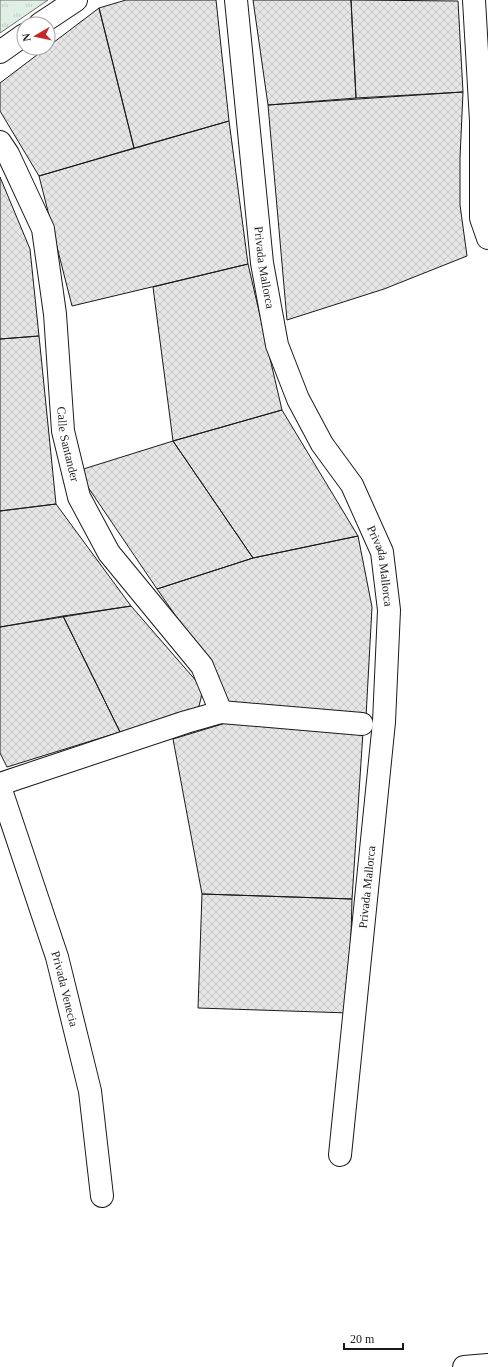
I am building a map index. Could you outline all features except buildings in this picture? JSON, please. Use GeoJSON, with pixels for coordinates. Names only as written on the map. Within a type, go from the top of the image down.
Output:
{"type":"FeatureCollection","features":[{"type":"Feature","properties":{"kind":"street"},"geometry":{"type":"LineString","coordinates":[[52,16],[76,0]]}},
{"type":"Feature","properties":{"kind":"street","name":"Privada Mallorca"},"geometry":{"type":"LineString","coordinates":[[236,0],[262,263],[277,345],[298,398],[322,444],[352,485],[382,552],[389,610],[384,722],[340,1156]]}},
{"type":"Feature","properties":{"kind":"street"},"geometry":{"type":"LineString","coordinates":[[474,0],[481,121],[481,218],[488,238]]}},
{"type":"Feature","properties":{"kind":"street"},"geometry":{"type":"LineString","coordinates":[[0,52],[16,41]]}},
{"type":"Feature","properties":{"kind":"street","name":"Calle Santander"},"geometry":{"type":"LineString","coordinates":[[0,142],[8,154],[43,229],[56,314],[63,431],[79,497],[109,553],[202,666],[221,712]]}},
{"type":"Feature","properties":{"kind":"street"},"geometry":{"type":"LineString","coordinates":[[0,786],[186,722],[221,712],[362,724]]}},
{"type":"Feature","properties":{"kind":"street","name":"Privada Venecia"},"geometry":{"type":"LineString","coordinates":[[0,786],[57,957],[90,1091],[102,1196]]}},
{"type":"Feature","properties":{"kind":"street"},"geometry":{"type":"LineString","coordinates":[[464,1367],[488,1365]]}},
{"type":"Feature","properties":{"kind":"green space"},"geometry":{"type":"Polygon","coordinates":[[[0,0],[48,0],[25,16],[16,16],[16,22],[0,33],[0,0]]]}}]}
